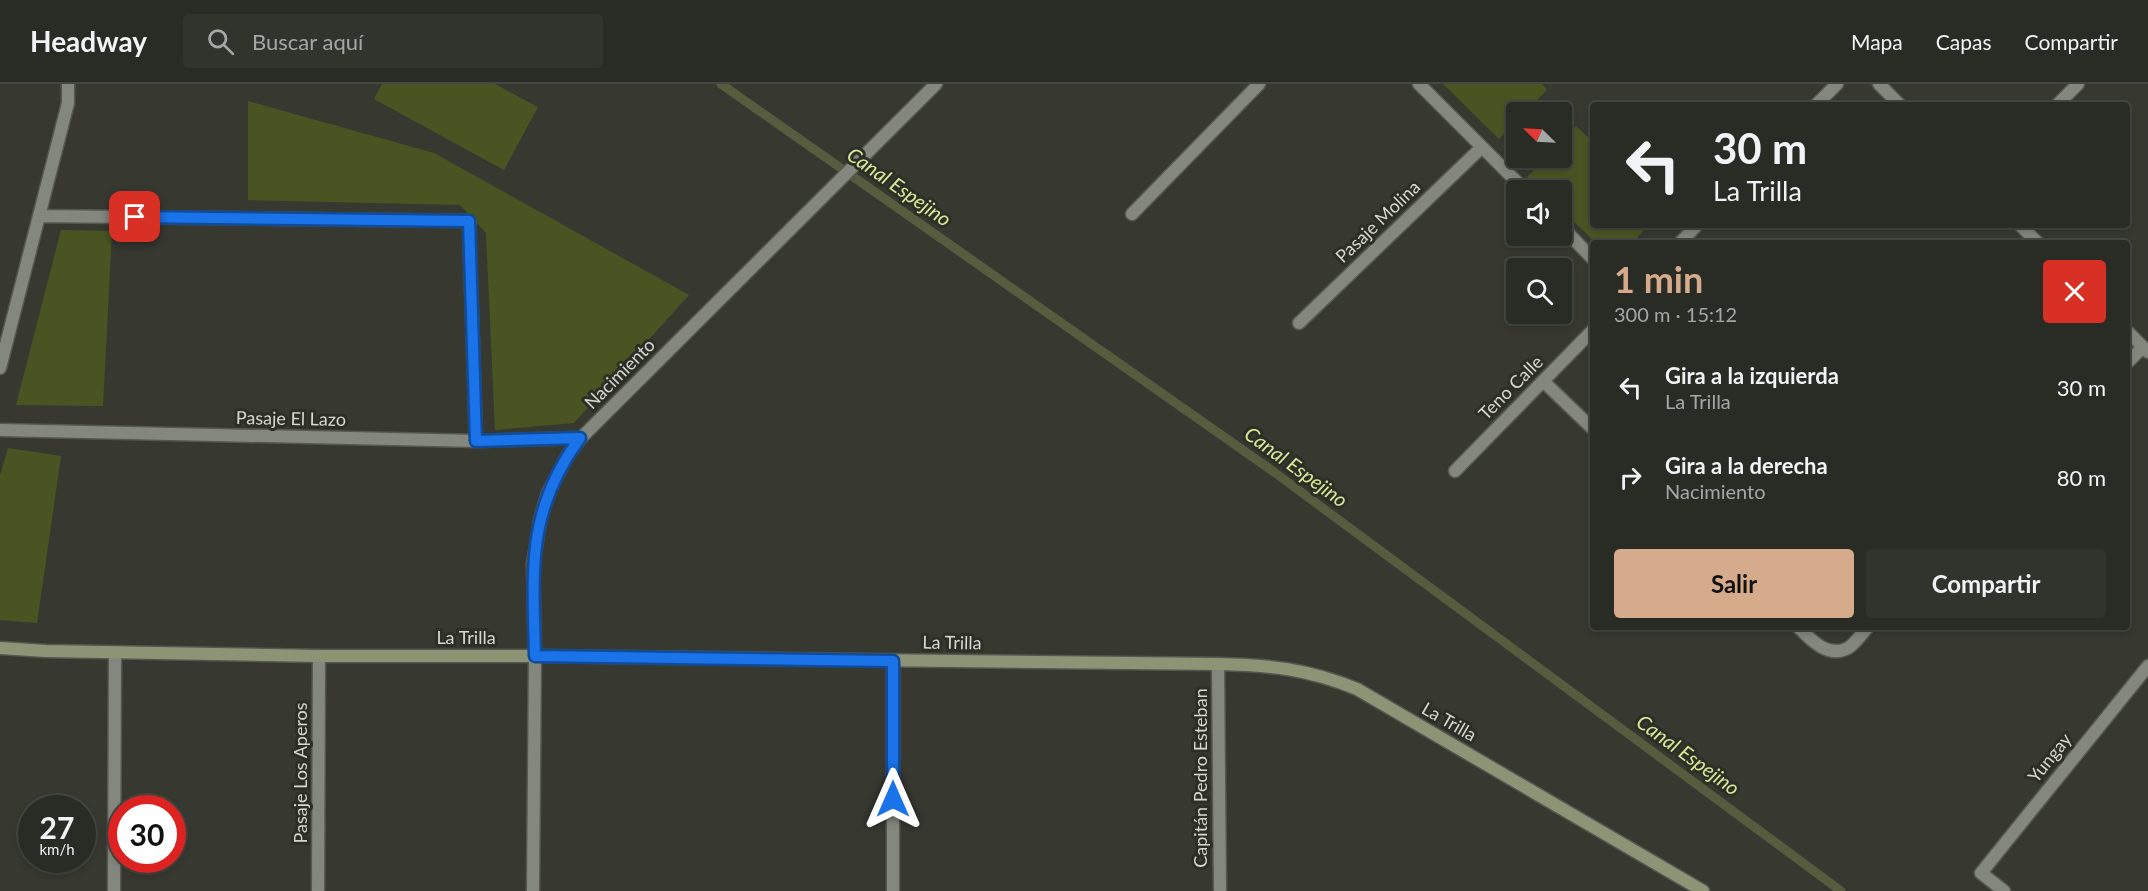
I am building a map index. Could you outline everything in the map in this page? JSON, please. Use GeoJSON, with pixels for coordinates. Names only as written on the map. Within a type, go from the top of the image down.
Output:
{"type":"FeatureCollection","features":[{"type":"Feature","properties":{"kind":"street"},"geometry":{"type":"LineString","coordinates":[[0,368],[68,103],[68,84]]}},
{"type":"Feature","properties":{"kind":"street","name":"Nacimiento"},"geometry":{"type":"LineString","coordinates":[[533,891],[535,656],[533,564],[540,516],[557,474],[580,438],[936,84]]}},
{"type":"Feature","properties":{"kind":"street"},"geometry":{"type":"LineString","coordinates":[[1132,214],[1259,84]]}},
{"type":"Feature","properties":{"kind":"street"},"geometry":{"type":"LineString","coordinates":[[1419,84],[1515,180]]}},
{"type":"Feature","properties":{"kind":"street"},"geometry":{"type":"LineString","coordinates":[[1819,102],[1837,84]]}},
{"type":"Feature","properties":{"kind":"street"},"geometry":{"type":"LineString","coordinates":[[1879,84],[1897,102]]}},
{"type":"Feature","properties":{"kind":"street"},"geometry":{"type":"LineString","coordinates":[[2060,102],[2078,84]]}},
{"type":"Feature","properties":{"kind":"street","name":"Pasaje Molina"},"geometry":{"type":"LineString","coordinates":[[1299,323],[1482,147]]}},
{"type":"Feature","properties":{"kind":"street"},"geometry":{"type":"LineString","coordinates":[[39,216],[469,221],[476,441]]}},
{"type":"Feature","properties":{"kind":"street"},"geometry":{"type":"LineString","coordinates":[[2023,228],[2035,240]]}},
{"type":"Feature","properties":{"kind":"street"},"geometry":{"type":"LineString","coordinates":[[1683,240],[1693,229]]}},
{"type":"Feature","properties":{"kind":"street"},"geometry":{"type":"LineString","coordinates":[[1572,237],[1590,256]]}},
{"type":"Feature","properties":{"kind":"street","name":"Teno Calle"},"geometry":{"type":"LineString","coordinates":[[1455,471],[1590,333]]}},
{"type":"Feature","properties":{"kind":"street"},"geometry":{"type":"LineString","coordinates":[[2130,334],[2145,350],[2130,361]]}},
{"type":"Feature","properties":{"kind":"street"},"geometry":{"type":"LineString","coordinates":[[1544,381],[1590,426]]}},
{"type":"Feature","properties":{"kind":"street","name":"Pasaje El Lazo"},"geometry":{"type":"LineString","coordinates":[[0,430],[476,441],[580,438]]}},
{"type":"Feature","properties":{"kind":"street"},"geometry":{"type":"LineString","coordinates":[[1801,630],[1815,644],[1830,651],[1847,648],[1865,630]]}},
{"type":"Feature","properties":{"kind":"street","name":"La Trilla"},"geometry":{"type":"LineString","coordinates":[[0,648],[115,653],[319,656],[535,656],[1218,664],[1304,671],[1332,679],[1356,690],[1703,891]]}},
{"type":"Feature","properties":{"kind":"street"},"geometry":{"type":"LineString","coordinates":[[114,891],[115,653]]}},
{"type":"Feature","properties":{"kind":"street","name":"Pasaje Los Aperos"},"geometry":{"type":"LineString","coordinates":[[318,891],[319,656]]}},
{"type":"Feature","properties":{"kind":"street"},"geometry":{"type":"LineString","coordinates":[[893,661],[893,891]]}},
{"type":"Feature","properties":{"kind":"street","name":"Capitán Pedro Esteban"},"geometry":{"type":"LineString","coordinates":[[1218,664],[1220,891]]}},
{"type":"Feature","properties":{"kind":"street","name":"Yungay"},"geometry":{"type":"LineString","coordinates":[[2004,891],[1981,873],[2148,666]]}},
{"type":"Feature","properties":{"kind":"green space"},"geometry":{"type":"Polygon","coordinates":[[[382,84],[495,84],[538,107],[504,170],[374,99],[382,84]]]}},
{"type":"Feature","properties":{"kind":"green space"},"geometry":{"type":"Polygon","coordinates":[[[1443,84],[1542,84],[1547,90],[1535,102],[1506,102],[1506,132],[1499,139],[1443,84]]]}},
{"type":"Feature","properties":{"kind":"green space"},"geometry":{"type":"Polygon","coordinates":[[[248,101],[434,153],[689,295],[574,423],[495,430],[486,233],[460,205],[248,200],[248,101]]]}},
{"type":"Feature","properties":{"kind":"green space"},"geometry":{"type":"Polygon","coordinates":[[[1576,126],[1590,139],[1590,228],[1646,228],[1635,240],[1593,240],[1572,220],[1572,180],[1530,180],[1527,177],[1536,168],[1572,168],[1572,130],[1576,126]]]}},
{"type":"Feature","properties":{"kind":"green space"},"geometry":{"type":"Polygon","coordinates":[[[61,230],[112,231],[103,406],[16,405],[61,230]]]}},
{"type":"Feature","properties":{"kind":"green space"},"geometry":{"type":"Polygon","coordinates":[[[8,448],[61,456],[37,623],[0,620],[0,475],[8,448]]]}},
{"type":"Feature","properties":{"kind":"waterway","name":"Canal Espejino"},"geometry":{"type":"LineString","coordinates":[[721,84],[1274,472],[1841,891]]}},
{"type":"Feature","properties":{"kind":"route"},"geometry":{"type":"LineString","coordinates":[[135,217],[469,221],[476,441],[580,438],[557,474],[540,516],[533,564],[535,656],[893,661],[893,799]]}}]}
